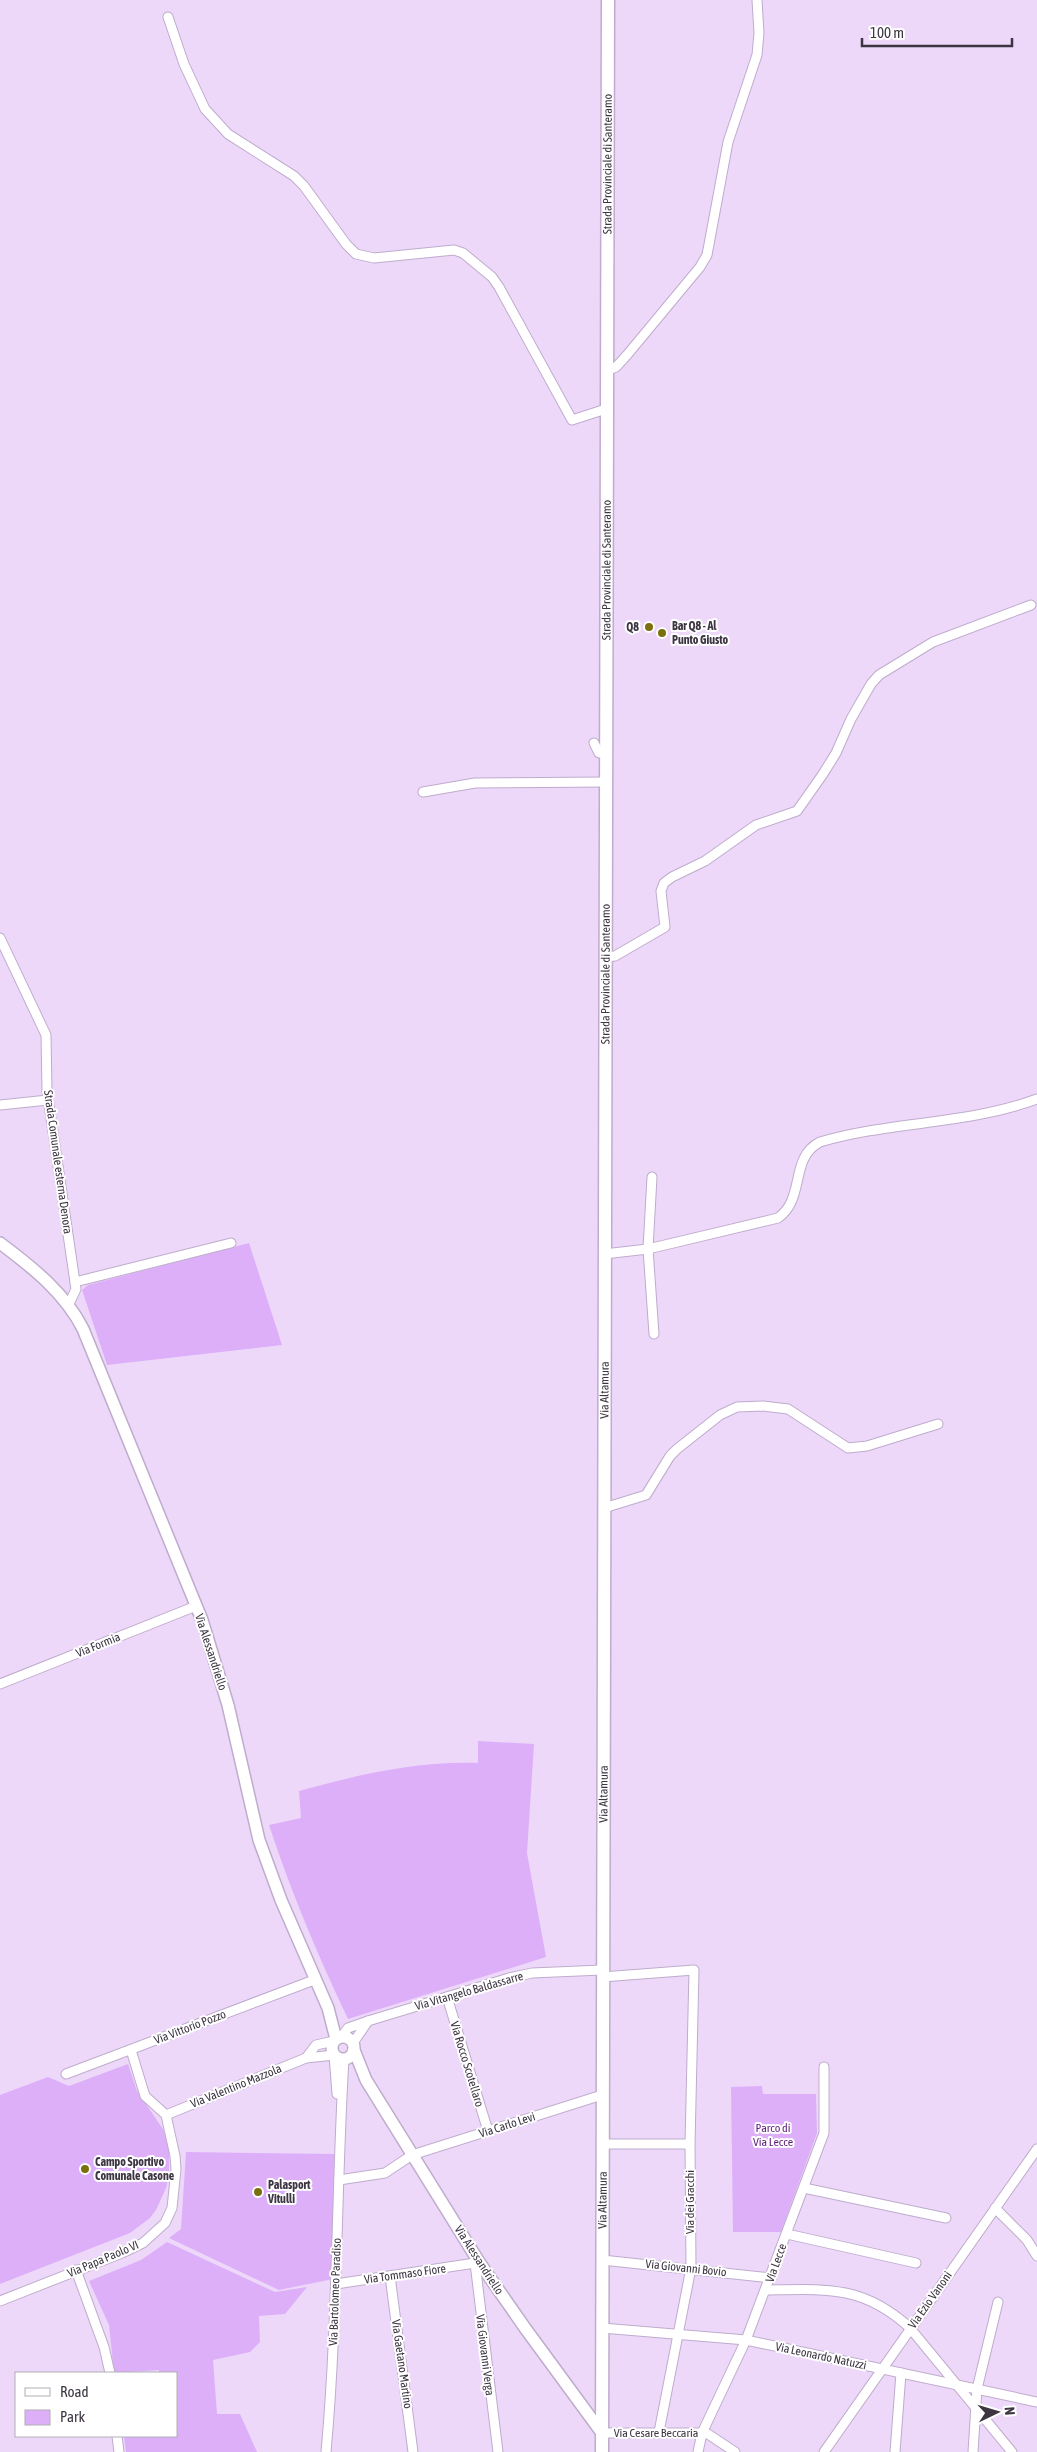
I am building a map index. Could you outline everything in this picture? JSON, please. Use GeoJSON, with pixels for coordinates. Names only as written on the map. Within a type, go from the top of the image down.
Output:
{"type":"FeatureCollection","features":[{"type":"Feature","properties":{"kind":"main road","name":"Strada Provinciale di Santeramo"},"geometry":{"type":"LineString","coordinates":[[604,1138],[608,0]]}},
{"type":"Feature","properties":{"kind":"main road","name":"Via Altamura"},"geometry":{"type":"LineString","coordinates":[[602,2442],[604,1138]]}},
{"type":"Feature","properties":{"kind":"street"},"geometry":{"type":"LineString","coordinates":[[606,371],[616,367],[627,355],[700,267],[707,255],[728,142],[757,55],[759,33],[757,0]]}},
{"type":"Feature","properties":{"kind":"street"},"geometry":{"type":"LineString","coordinates":[[168,17],[184,64],[205,109],[228,134],[294,176],[304,186],[346,244],[356,254],[374,258],[446,250],[463,253],[492,277],[499,287],[572,420],[606,409]]}},
{"type":"Feature","properties":{"kind":"street"},"geometry":{"type":"LineString","coordinates":[[605,957],[615,956],[665,927],[661,891],[664,883],[672,877],[705,861],[756,825],[797,811],[827,767],[850,719],[871,684],[879,676],[933,642],[1031,605]]}},
{"type":"Feature","properties":{"kind":"street"},"geometry":{"type":"LineString","coordinates":[[594,743],[599,753],[606,753]]}},
{"type":"Feature","properties":{"kind":"street"},"geometry":{"type":"LineString","coordinates":[[423,792],[475,783],[606,782]]}},
{"type":"Feature","properties":{"kind":"street","name":"Strada Comunale esterna Denora"},"geometry":{"type":"LineString","coordinates":[[0,938],[46,1035],[48,1100],[76,1289],[69,1304]]}},
{"type":"Feature","properties":{"kind":"street"},"geometry":{"type":"LineString","coordinates":[[604,1254],[648,1249],[778,1218],[792,1204],[803,1159],[813,1146],[820,1142],[869,1130],[957,1119],[1037,1099]]}},
{"type":"Feature","properties":{"kind":"street"},"geometry":{"type":"LineString","coordinates":[[0,1105],[48,1100]]}},
{"type":"Feature","properties":{"kind":"street"},"geometry":{"type":"LineString","coordinates":[[652,1177],[648,1249],[654,1334]]}},
{"type":"Feature","properties":{"kind":"street","name":"Via Alessandriello"},"geometry":{"type":"LineString","coordinates":[[0,1243],[33,1269],[69,1304],[83,1329],[196,1606],[220,1677],[259,1840],[314,1980],[337,2021],[338,2039],[332,2048],[339,2057],[366,2080]]}},
{"type":"Feature","properties":{"kind":"street"},"geometry":{"type":"LineString","coordinates":[[75,1282],[231,1243]]}},
{"type":"Feature","properties":{"kind":"street"},"geometry":{"type":"LineString","coordinates":[[604,1508],[646,1495],[667,1460],[677,1449],[720,1415],[737,1407],[763,1406],[788,1409],[848,1448],[866,1446],[938,1424]]}},
{"type":"Feature","properties":{"kind":"street","name":"Via Formia"},"geometry":{"type":"LineString","coordinates":[[0,1684],[196,1606]]}},
{"type":"Feature","properties":{"kind":"street","name":"Via Vitangelo Baldassarre"},"geometry":{"type":"LineString","coordinates":[[338,2039],[348,2028],[368,2020],[532,1973],[694,1970]]}},
{"type":"Feature","properties":{"kind":"street","name":"Via dei Gracchi"},"geometry":{"type":"LineString","coordinates":[[659,2432],[691,2268],[690,2144],[694,1970]]}},
{"type":"Feature","properties":{"kind":"street","name":"Via Vittorio Pozzo"},"geometry":{"type":"LineString","coordinates":[[66,2074],[314,1980]]}},
{"type":"Feature","properties":{"kind":"street","name":"Via Rocco Scotellaro"},"geometry":{"type":"LineString","coordinates":[[447,1997],[488,2131]]}},
{"type":"Feature","properties":{"kind":"street"},"geometry":{"type":"LineString","coordinates":[[339,2057],[350,2056],[368,2020]]}},
{"type":"Feature","properties":{"kind":"street","name":"Via Alessandriello"},"geometry":{"type":"LineString","coordinates":[[338,2039],[349,2038],[366,2080],[477,2263],[525,2328],[610,2452]]}},
{"type":"Feature","properties":{"kind":"street","name":"Via Valentino Mazzola"},"geometry":{"type":"LineString","coordinates":[[306,2058],[316,2045],[338,2039]]}},
{"type":"Feature","properties":{"kind":"street"},"geometry":{"type":"LineString","coordinates":[[131,2050],[146,2096],[166,2115]]}},
{"type":"Feature","properties":{"kind":"street","name":"Via Valentino Mazzola"},"geometry":{"type":"LineString","coordinates":[[166,2115],[306,2058],[339,2057]]}},
{"type":"Feature","properties":{"kind":"street","name":"Via Bartolomeo Paradiso"},"geometry":{"type":"LineString","coordinates":[[326,2452],[333,2379],[339,2180],[339,2057]]}},
{"type":"Feature","properties":{"kind":"street","name":"Via Lecce"},"geometry":{"type":"LineString","coordinates":[[698,2452],[702,2433],[746,2340],[771,2278],[824,2133],[824,2067]]}},
{"type":"Feature","properties":{"kind":"street","name":"Via Carlo Levi"},"geometry":{"type":"LineString","coordinates":[[339,2180],[385,2173],[412,2155],[602,2095]]}},
{"type":"Feature","properties":{"kind":"street","name":"Via Papa Paolo VI"},"geometry":{"type":"LineString","coordinates":[[0,2301],[143,2242],[165,2222],[172,2208],[176,2169],[166,2115]]}},
{"type":"Feature","properties":{"kind":"street"},"geometry":{"type":"LineString","coordinates":[[602,2144],[690,2144]]}},
{"type":"Feature","properties":{"kind":"street","name":"Via Ezio Vanoni"},"geometry":{"type":"LineString","coordinates":[[824,2452],[880,2369],[1037,2149]]}},
{"type":"Feature","properties":{"kind":"street"},"geometry":{"type":"LineString","coordinates":[[804,2188],[946,2218]]}},
{"type":"Feature","properties":{"kind":"street"},"geometry":{"type":"LineString","coordinates":[[995,2208],[1027,2240],[1037,2256]]}},
{"type":"Feature","properties":{"kind":"street"},"geometry":{"type":"LineString","coordinates":[[787,2234],[916,2263]]}},
{"type":"Feature","properties":{"kind":"street","name":"Via Giovanni Bovio"},"geometry":{"type":"LineString","coordinates":[[602,2260],[771,2278]]}},
{"type":"Feature","properties":{"kind":"street","name":"Via Tommaso Fiore"},"geometry":{"type":"LineString","coordinates":[[336,2284],[477,2263]]}},
{"type":"Feature","properties":{"kind":"street","name":"Via Giovanni Verga"},"geometry":{"type":"LineString","coordinates":[[477,2263],[498,2452]]}},
{"type":"Feature","properties":{"kind":"street"},"geometry":{"type":"LineString","coordinates":[[76,2270],[104,2347],[110,2372]]}},
{"type":"Feature","properties":{"kind":"street","name":"Via Gaetano Martino"},"geometry":{"type":"LineString","coordinates":[[390,2276],[414,2452]]}},
{"type":"Feature","properties":{"kind":"street"},"geometry":{"type":"LineString","coordinates":[[766,2290],[838,2291],[873,2301],[894,2314],[910,2328],[1012,2452]]}},
{"type":"Feature","properties":{"kind":"street"},"geometry":{"type":"LineString","coordinates":[[973,2452],[977,2389],[998,2302]]}},
{"type":"Feature","properties":{"kind":"street","name":"Via Leonardo Natuzzi"},"geometry":{"type":"LineString","coordinates":[[602,2328],[746,2340],[1037,2402]]}},
{"type":"Feature","properties":{"kind":"street"},"geometry":{"type":"LineString","coordinates":[[895,2452],[901,2373]]}},
{"type":"Feature","properties":{"kind":"street","name":"Via Cesare Beccaria"},"geometry":{"type":"LineString","coordinates":[[602,2442],[659,2432],[702,2433],[708,2434],[735,2452]]}},
{"type":"Feature","properties":{"kind":"street"},"geometry":{"type":"LineString","coordinates":[[118,2437],[120,2452]]}},
{"type":"Feature","properties":{"kind":"green space"},"geometry":{"type":"Polygon","coordinates":[[[249,1243],[282,1345],[107,1365],[82,1290],[88,1285],[249,1243]]]}},
{"type":"Feature","properties":{"kind":"green space"},"geometry":{"type":"Polygon","coordinates":[[[478,1741],[534,1744],[527,1853],[546,1957],[348,2019],[326,1972],[286,1875],[269,1825],[301,1818],[299,1791],[387,1770],[432,1764],[478,1763],[478,1741]]]}},
{"type":"Feature","properties":{"kind":"green space","name":"Campo Sportivo Comunale Casone"},"geometry":{"type":"Polygon","coordinates":[[[128,2064],[137,2091],[163,2129],[169,2150],[169,2176],[156,2210],[150,2218],[130,2233],[0,2284],[0,2095],[48,2077],[69,2086],[128,2064]]]}},
{"type":"Feature","properties":{"kind":"green space","name":"Parco di Via Lecce"},"geometry":{"type":"Polygon","coordinates":[[[762,2086],[763,2094],[816,2094],[817,2133],[781,2232],[733,2232],[731,2087],[762,2086]]]}},
{"type":"Feature","properties":{"kind":"green space","name":"Palasport Vitulli"},"geometry":{"type":"Polygon","coordinates":[[[186,2152],[334,2154],[333,2279],[279,2290],[169,2238],[181,2229],[186,2152]]]}},
{"type":"Feature","properties":{"kind":"green space"},"geometry":{"type":"Polygon","coordinates":[[[167,2242],[275,2292],[307,2287],[285,2314],[259,2316],[260,2342],[250,2352],[213,2360],[217,2414],[240,2414],[257,2452],[126,2452],[124,2437],[178,2437],[178,2372],[159,2372],[159,2370],[114,2372],[109,2325],[89,2281],[141,2260],[167,2242]]]}},
{"type":"Feature","properties":{"kind":"place","name":"Q8"},"geometry":{"type":"Point","coordinates":[649,627]}},
{"type":"Feature","properties":{"kind":"place","name":"Bar Q8 - Al Punto Giusto"},"geometry":{"type":"Point","coordinates":[662,633]}},
{"type":"Feature","properties":{"kind":"place","name":"Campo Sportivo Comunale Casone"},"geometry":{"type":"Point","coordinates":[85,2169]}},
{"type":"Feature","properties":{"kind":"place","name":"Palasport Vitulli"},"geometry":{"type":"Point","coordinates":[258,2192]}}]}
